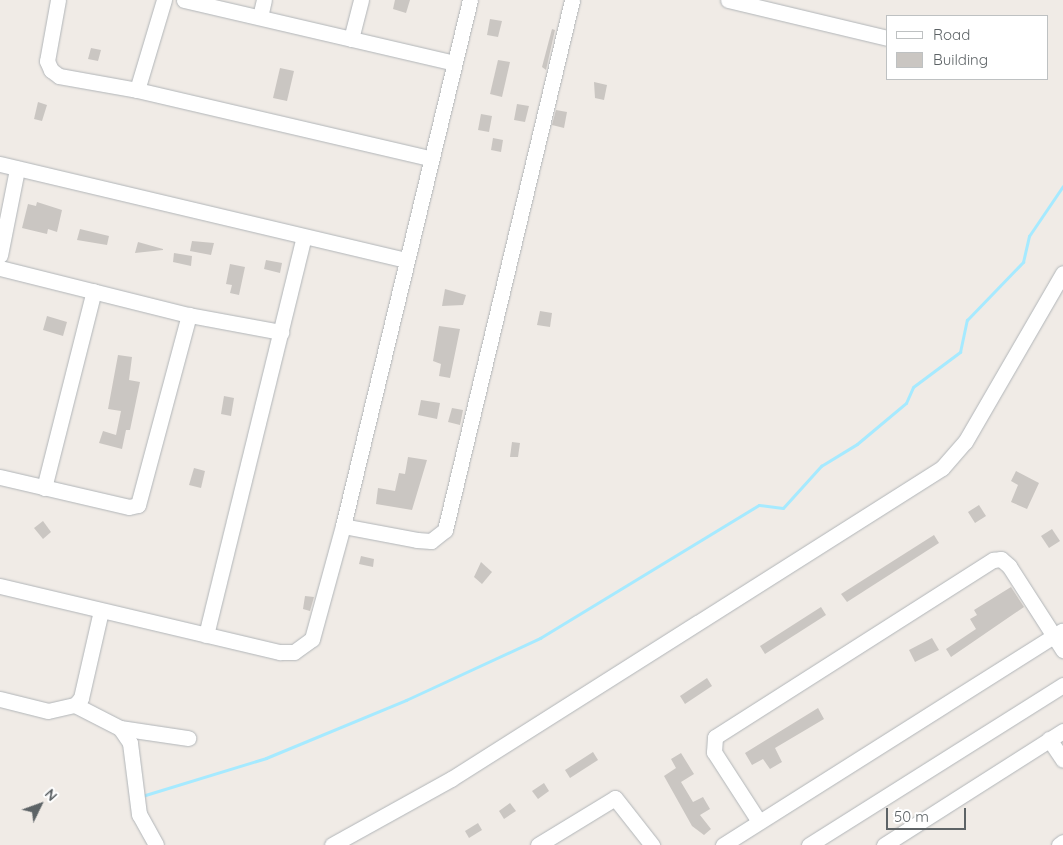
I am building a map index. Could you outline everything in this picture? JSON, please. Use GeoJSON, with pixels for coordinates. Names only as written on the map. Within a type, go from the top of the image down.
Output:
{"type":"FeatureCollection","features":[{"type":"Feature","properties":{"kind":"street"},"geometry":{"type":"LineString","coordinates":[[58,0],[46,61],[50,70],[59,76],[137,90],[430,158]]}},
{"type":"Feature","properties":{"kind":"street"},"geometry":{"type":"LineString","coordinates":[[137,90],[164,0]]}},
{"type":"Feature","properties":{"kind":"street"},"geometry":{"type":"LineString","coordinates":[[184,0],[454,63]]}},
{"type":"Feature","properties":{"kind":"street"},"geometry":{"type":"LineString","coordinates":[[260,17],[264,0]]}},
{"type":"Feature","properties":{"kind":"street"},"geometry":{"type":"LineString","coordinates":[[351,39],[361,0]]}},
{"type":"Feature","properties":{"kind":"street"},"geometry":{"type":"LineString","coordinates":[[0,586],[280,652],[294,652],[312,639],[343,526],[405,260],[470,0]]}},
{"type":"Feature","properties":{"kind":"street"},"geometry":{"type":"LineString","coordinates":[[343,526],[416,540],[431,541],[445,530],[572,0]]}},
{"type":"Feature","properties":{"kind":"street"},"geometry":{"type":"LineString","coordinates":[[728,0],[779,6],[886,38]]}},
{"type":"Feature","properties":{"kind":"street"},"geometry":{"type":"LineString","coordinates":[[0,164],[303,239],[405,260]]}},
{"type":"Feature","properties":{"kind":"street"},"geometry":{"type":"LineString","coordinates":[[0,255],[17,169]]}},
{"type":"Feature","properties":{"kind":"street"},"geometry":{"type":"LineString","coordinates":[[206,635],[303,239]]}},
{"type":"Feature","properties":{"kind":"street"},"geometry":{"type":"LineString","coordinates":[[0,268],[189,315],[281,332]]}},
{"type":"Feature","properties":{"kind":"street"},"geometry":{"type":"LineString","coordinates":[[332,845],[451,779],[942,468],[965,442],[1063,274]]}},
{"type":"Feature","properties":{"kind":"street"},"geometry":{"type":"LineString","coordinates":[[44,488],[94,290]]}},
{"type":"Feature","properties":{"kind":"street"},"geometry":{"type":"LineString","coordinates":[[0,477],[129,507],[138,505],[189,315]]}},
{"type":"Feature","properties":{"kind":"street"},"geometry":{"type":"LineString","coordinates":[[758,820],[714,752],[715,737],[993,560],[1001,559],[1009,566],[1059,633],[1063,650]]}},
{"type":"Feature","properties":{"kind":"street"},"geometry":{"type":"LineString","coordinates":[[0,699],[48,711],[74,705],[80,698],[101,611]]}},
{"type":"Feature","properties":{"kind":"street"},"geometry":{"type":"LineString","coordinates":[[723,845],[758,820],[1059,633]]}},
{"type":"Feature","properties":{"kind":"street"},"geometry":{"type":"LineString","coordinates":[[810,845],[1063,685]]}},
{"type":"Feature","properties":{"kind":"street"},"geometry":{"type":"LineString","coordinates":[[74,705],[120,728],[188,738]]}},
{"type":"Feature","properties":{"kind":"street"},"geometry":{"type":"LineString","coordinates":[[120,728],[130,743],[139,814],[156,845]]}},
{"type":"Feature","properties":{"kind":"street"},"geometry":{"type":"LineString","coordinates":[[884,845],[1063,731]]}},
{"type":"Feature","properties":{"kind":"street"},"geometry":{"type":"LineString","coordinates":[[1050,740],[1063,760]]}},
{"type":"Feature","properties":{"kind":"street"},"geometry":{"type":"LineString","coordinates":[[538,845],[616,798],[652,845]]}},
{"type":"Feature","properties":{"kind":"street"},"geometry":{"type":"LineString","coordinates":[[1059,845],[1063,842]]}},
{"type":"Feature","properties":{"kind":"building"},"geometry":{"type":"Polygon","coordinates":[[[395,0],[410,0],[406,13],[393,9],[395,0]]]}},
{"type":"Feature","properties":{"kind":"building"},"geometry":{"type":"Polygon","coordinates":[[[490,19],[502,21],[498,37],[487,35],[490,19]]]}},
{"type":"Feature","properties":{"kind":"building"},"geometry":{"type":"Polygon","coordinates":[[[552,29],[555,30],[546,70],[542,67],[552,29]]]}},
{"type":"Feature","properties":{"kind":"building"},"geometry":{"type":"Polygon","coordinates":[[[91,48],[101,50],[98,61],[88,59],[91,48]]]}},
{"type":"Feature","properties":{"kind":"building"},"geometry":{"type":"Polygon","coordinates":[[[498,60],[510,62],[502,97],[490,94],[498,60]]]}},
{"type":"Feature","properties":{"kind":"building"},"geometry":{"type":"Polygon","coordinates":[[[280,68],[294,71],[287,101],[273,98],[280,68]]]}},
{"type":"Feature","properties":{"kind":"building"},"geometry":{"type":"Polygon","coordinates":[[[594,82],[607,85],[604,100],[595,98],[594,82]]]}},
{"type":"Feature","properties":{"kind":"building"},"geometry":{"type":"Polygon","coordinates":[[[38,102],[47,105],[42,121],[34,119],[38,102]]]}},
{"type":"Feature","properties":{"kind":"building"},"geometry":{"type":"Polygon","coordinates":[[[517,104],[529,106],[525,122],[514,120],[517,104]]]}},
{"type":"Feature","properties":{"kind":"building"},"geometry":{"type":"Polygon","coordinates":[[[556,110],[567,112],[564,128],[552,125],[556,110]]]}},
{"type":"Feature","properties":{"kind":"building"},"geometry":{"type":"Polygon","coordinates":[[[481,114],[492,116],[489,132],[478,130],[481,114]]]}},
{"type":"Feature","properties":{"kind":"building"},"geometry":{"type":"Polygon","coordinates":[[[493,138],[503,140],[501,152],[491,150],[493,138]]]}},
{"type":"Feature","properties":{"kind":"building"},"geometry":{"type":"Polygon","coordinates":[[[37,202],[62,210],[57,232],[48,229],[47,234],[22,228],[28,204],[36,206],[37,202]]]}},
{"type":"Feature","properties":{"kind":"building"},"geometry":{"type":"Polygon","coordinates":[[[80,229],[109,236],[107,245],[77,240],[80,229]]]}},
{"type":"Feature","properties":{"kind":"building"},"geometry":{"type":"Polygon","coordinates":[[[192,241],[214,243],[211,255],[190,251],[192,241]]]}},
{"type":"Feature","properties":{"kind":"building"},"geometry":{"type":"Polygon","coordinates":[[[138,242],[163,249],[163,250],[135,253],[138,242]]]}},
{"type":"Feature","properties":{"kind":"building"},"geometry":{"type":"Polygon","coordinates":[[[174,253],[192,256],[191,266],[173,262],[174,253]]]}},
{"type":"Feature","properties":{"kind":"building"},"geometry":{"type":"Polygon","coordinates":[[[266,260],[282,263],[280,273],[264,269],[266,260]]]}},
{"type":"Feature","properties":{"kind":"building"},"geometry":{"type":"Polygon","coordinates":[[[230,264],[245,267],[239,295],[230,293],[232,285],[226,284],[230,264]]]}},
{"type":"Feature","properties":{"kind":"building"},"geometry":{"type":"Polygon","coordinates":[[[445,289],[466,295],[463,305],[442,306],[445,289]]]}},
{"type":"Feature","properties":{"kind":"building"},"geometry":{"type":"Polygon","coordinates":[[[540,311],[552,313],[550,327],[537,325],[540,311]]]}},
{"type":"Feature","properties":{"kind":"building"},"geometry":{"type":"Polygon","coordinates":[[[47,316],[67,322],[63,336],[43,330],[47,316]]]}},
{"type":"Feature","properties":{"kind":"building"},"geometry":{"type":"Polygon","coordinates":[[[439,326],[460,329],[450,378],[439,376],[441,364],[433,361],[439,326]]]}},
{"type":"Feature","properties":{"kind":"building"},"geometry":{"type":"Polygon","coordinates":[[[118,355],[132,357],[129,380],[140,382],[130,430],[126,430],[122,449],[99,443],[103,431],[116,435],[121,411],[108,409],[118,355]]]}},
{"type":"Feature","properties":{"kind":"building"},"geometry":{"type":"Polygon","coordinates":[[[224,396],[234,398],[231,416],[221,414],[224,396]]]}},
{"type":"Feature","properties":{"kind":"building"},"geometry":{"type":"Polygon","coordinates":[[[421,400],[440,403],[437,419],[418,415],[421,400]]]}},
{"type":"Feature","properties":{"kind":"building"},"geometry":{"type":"Polygon","coordinates":[[[452,408],[463,410],[460,425],[448,422],[452,408]]]}},
{"type":"Feature","properties":{"kind":"building"},"geometry":{"type":"Polygon","coordinates":[[[512,442],[520,443],[518,457],[510,457],[512,442]]]}},
{"type":"Feature","properties":{"kind":"building"},"geometry":{"type":"Polygon","coordinates":[[[408,457],[427,460],[412,510],[376,504],[378,488],[395,491],[399,473],[405,474],[408,457]]]}},
{"type":"Feature","properties":{"kind":"building"},"geometry":{"type":"Polygon","coordinates":[[[194,468],[205,471],[201,488],[189,485],[194,468]]]}},
{"type":"Feature","properties":{"kind":"building"},"geometry":{"type":"Polygon","coordinates":[[[1016,471],[1039,483],[1027,509],[1011,502],[1018,485],[1011,481],[1016,471]]]}},
{"type":"Feature","properties":{"kind":"building"},"geometry":{"type":"Polygon","coordinates":[[[979,505],[986,516],[975,523],[968,512],[979,505]]]}},
{"type":"Feature","properties":{"kind":"building"},"geometry":{"type":"Polygon","coordinates":[[[43,521],[51,532],[43,539],[34,528],[43,521]]]}},
{"type":"Feature","properties":{"kind":"building"},"geometry":{"type":"Polygon","coordinates":[[[1052,529],[1060,541],[1049,548],[1041,536],[1052,529]]]}},
{"type":"Feature","properties":{"kind":"building"},"geometry":{"type":"Polygon","coordinates":[[[934,535],[939,543],[847,602],[841,594],[934,535]]]}},
{"type":"Feature","properties":{"kind":"building"},"geometry":{"type":"Polygon","coordinates":[[[361,556],[374,559],[373,567],[359,564],[361,556]]]}},
{"type":"Feature","properties":{"kind":"building"},"geometry":{"type":"Polygon","coordinates":[[[481,562],[492,572],[482,584],[474,577],[481,562]]]}},
{"type":"Feature","properties":{"kind":"building"},"geometry":{"type":"Polygon","coordinates":[[[1011,587],[1024,607],[951,657],[946,649],[976,629],[970,619],[977,615],[974,610],[1011,587]]]}},
{"type":"Feature","properties":{"kind":"building"},"geometry":{"type":"Polygon","coordinates":[[[305,596],[314,597],[310,611],[303,609],[305,596]]]}},
{"type":"Feature","properties":{"kind":"building"},"geometry":{"type":"Polygon","coordinates":[[[821,607],[826,615],[765,654],[760,646],[821,607]]]}},
{"type":"Feature","properties":{"kind":"building"},"geometry":{"type":"Polygon","coordinates":[[[932,638],[939,650],[915,662],[909,650],[932,638]]]}},
{"type":"Feature","properties":{"kind":"building"},"geometry":{"type":"Polygon","coordinates":[[[707,678],[712,686],[685,704],[680,696],[707,678]]]}},
{"type":"Feature","properties":{"kind":"building"},"geometry":{"type":"Polygon","coordinates":[[[818,708],[824,719],[775,748],[782,762],[770,769],[763,759],[752,765],[745,753],[818,708]]]}},
{"type":"Feature","properties":{"kind":"building"},"geometry":{"type":"Polygon","coordinates":[[[593,752],[598,760],[570,778],[565,770],[593,752]]]}},
{"type":"Feature","properties":{"kind":"building"},"geometry":{"type":"Polygon","coordinates":[[[681,753],[694,774],[681,782],[693,802],[703,797],[710,809],[700,815],[711,829],[704,835],[692,826],[664,776],[676,768],[671,759],[681,753]]]}},
{"type":"Feature","properties":{"kind":"building"},"geometry":{"type":"Polygon","coordinates":[[[544,783],[549,791],[538,799],[532,791],[544,783]]]}},
{"type":"Feature","properties":{"kind":"building"},"geometry":{"type":"Polygon","coordinates":[[[510,803],[516,811],[504,819],[499,811],[510,803]]]}},
{"type":"Feature","properties":{"kind":"building"},"geometry":{"type":"Polygon","coordinates":[[[478,823],[482,830],[469,838],[465,831],[478,823]]]}},
{"type":"Feature","properties":{"kind":"waterway"},"geometry":{"type":"LineString","coordinates":[[142,796],[266,758],[406,700],[540,638],[759,505],[783,508],[821,466],[857,444],[906,403],[913,387],[960,352],[967,320],[1023,262],[1029,236],[1063,186]]}}]}
